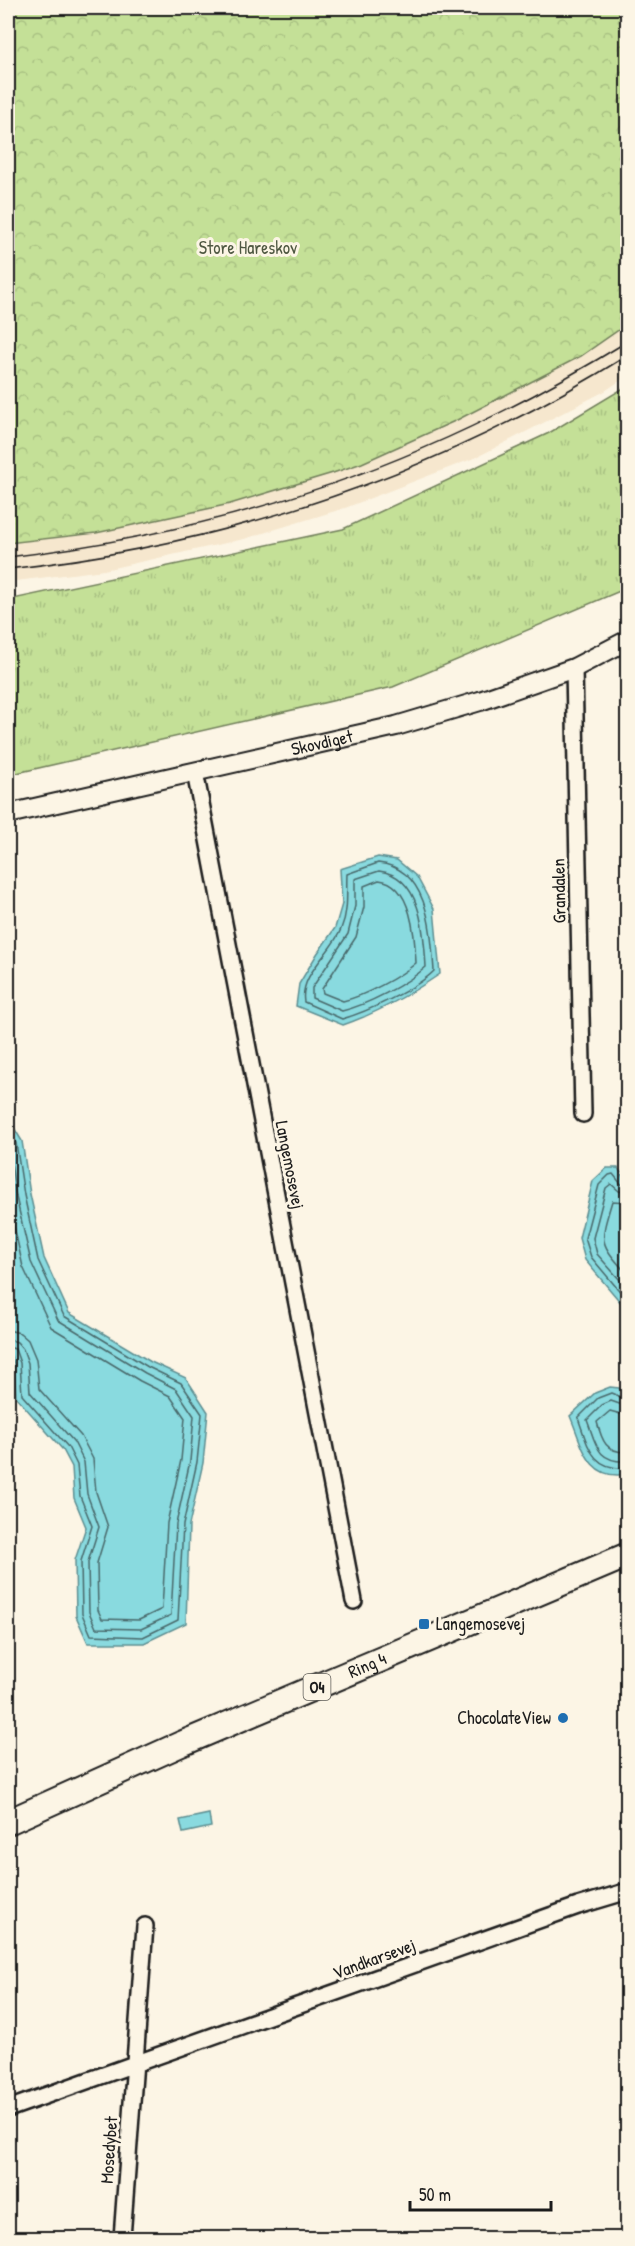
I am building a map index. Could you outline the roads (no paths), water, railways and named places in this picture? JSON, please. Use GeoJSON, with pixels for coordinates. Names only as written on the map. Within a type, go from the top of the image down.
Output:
{"type":"FeatureCollection","features":[{"type":"Feature","properties":{"kind":"main road","name":"Ring 4"},"geometry":{"type":"LineString","coordinates":[[8,1822],[181,1744],[627,1555]]}},
{"type":"Feature","properties":{"kind":"street","name":"Skovdiget"},"geometry":{"type":"LineString","coordinates":[[8,814],[396,726],[480,701],[574,668],[627,640]]}},
{"type":"Feature","properties":{"kind":"street","name":"Grandalen"},"geometry":{"type":"LineString","coordinates":[[574,668],[583,1114]]}},
{"type":"Feature","properties":{"kind":"street","name":"Langemosevej"},"geometry":{"type":"LineString","coordinates":[[195,772],[354,1601]]}},
{"type":"Feature","properties":{"kind":"street","name":"Vandkarsevej"},"geometry":{"type":"LineString","coordinates":[[8,2109],[578,1906],[627,1891]]}},
{"type":"Feature","properties":{"kind":"street"},"geometry":{"type":"LineString","coordinates":[[135,2065],[145,1926]]}},
{"type":"Feature","properties":{"kind":"street","name":"Mosedybet"},"geometry":{"type":"LineString","coordinates":[[122,2238],[135,2065]]}},
{"type":"Feature","properties":{"kind":"water"},"geometry":{"type":"Polygon","coordinates":[[[378,857],[397,860],[417,877],[434,909],[440,974],[393,1003],[343,1025],[296,1006],[299,984],[335,928],[342,904],[340,869],[378,857]]]}},
{"type":"Feature","properties":{"kind":"water"},"geometry":{"type":"Polygon","coordinates":[[[8,1109],[11,1123],[22,1141],[30,1194],[44,1258],[69,1313],[151,1362],[186,1378],[208,1412],[203,1463],[189,1525],[186,1623],[144,1643],[88,1643],[76,1616],[75,1560],[86,1527],[74,1498],[72,1467],[63,1450],[16,1397],[14,1364],[8,1348],[8,1109]]]}},
{"type":"Feature","properties":{"kind":"water"},"geometry":{"type":"Polygon","coordinates":[[[607,1168],[618,1168],[627,1184],[627,1310],[585,1260],[579,1238],[593,1181],[607,1168]]]}},
{"type":"Feature","properties":{"kind":"water"},"geometry":{"type":"Polygon","coordinates":[[[610,1387],[619,1388],[627,1395],[627,1474],[614,1475],[603,1472],[595,1466],[583,1448],[570,1416],[595,1393],[610,1387]]]}},
{"type":"Feature","properties":{"kind":"water"},"geometry":{"type":"Polygon","coordinates":[[[209,1814],[211,1827],[183,1833],[180,1820],[209,1814]]]}},
{"type":"Feature","properties":{"kind":"tram line"},"geometry":{"type":"LineString","coordinates":[[8,557],[92,545],[174,529],[253,509],[330,485],[406,456],[480,422],[554,384],[628,341]]}},
{"type":"Feature","properties":{"kind":"tram line"},"geometry":{"type":"LineString","coordinates":[[8,569],[91,558],[172,542],[252,522],[330,498],[407,469],[482,436],[556,398],[628,355]]}},
{"type":"Feature","properties":{"kind":"place","name":"Langemosevej"},"geometry":{"type":"Point","coordinates":[424,1624]}},
{"type":"Feature","properties":{"kind":"place","name":"ChocolateView"},"geometry":{"type":"Point","coordinates":[563,1718]}},
{"type":"Feature","properties":{"kind":"park label","name":"Store Hareskov"},"geometry":{"type":"Point","coordinates":[248,248]}}]}
